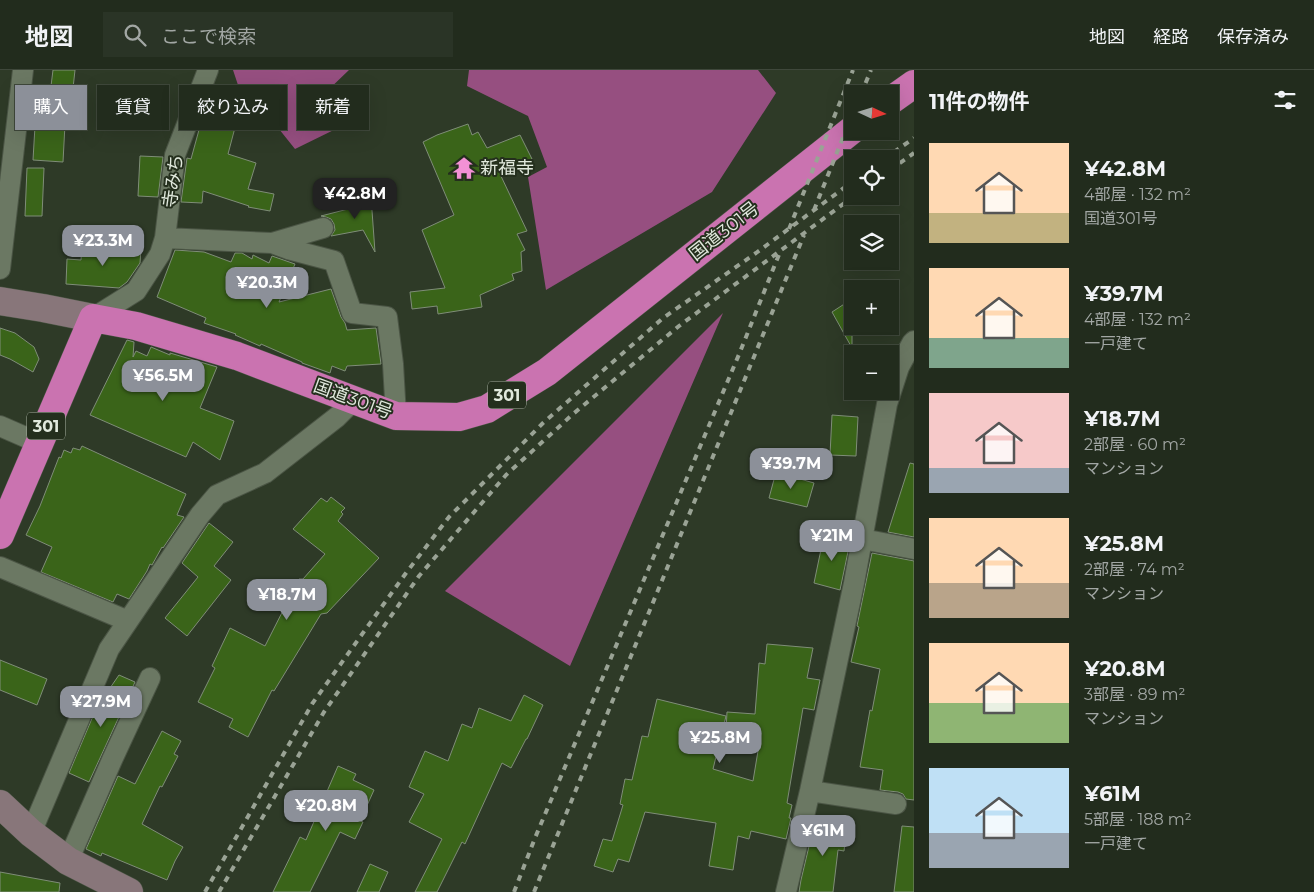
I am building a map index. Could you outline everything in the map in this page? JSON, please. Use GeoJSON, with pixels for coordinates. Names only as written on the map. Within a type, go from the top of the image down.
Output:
{"type":"FeatureCollection","features":[{"type":"Feature","properties":{"kind":"highway"},"geometry":{"type":"LineString","coordinates":[[899,95],[914,84]]}},
{"type":"Feature","properties":{"kind":"highway","name":"国道301号"},"geometry":{"type":"LineString","coordinates":[[93,318],[136,326],[237,356],[396,416],[459,417],[488,409],[547,372],[844,136]]}},
{"type":"Feature","properties":{"kind":"highway","name":"301"},"geometry":{"type":"LineString","coordinates":[[0,535],[93,318]]}},
{"type":"Feature","properties":{"kind":"street"},"geometry":{"type":"LineString","coordinates":[[0,269],[23,70]]}},
{"type":"Feature","properties":{"kind":"street","name":"寺みち"},"geometry":{"type":"LineString","coordinates":[[93,318],[136,292],[160,254],[165,238],[175,155],[208,70]]}},
{"type":"Feature","properties":{"kind":"street"},"geometry":{"type":"LineString","coordinates":[[272,243],[323,228]]}},
{"type":"Feature","properties":{"kind":"street"},"geometry":{"type":"LineString","coordinates":[[165,238],[272,243],[334,261],[352,313],[387,317],[393,364],[396,416]]}},
{"type":"Feature","properties":{"kind":"street"},"geometry":{"type":"LineString","coordinates":[[0,301],[93,318]]}},
{"type":"Feature","properties":{"kind":"street"},"geometry":{"type":"LineString","coordinates":[[786,892],[810,791],[862,539],[887,404],[899,367],[914,342]]}},
{"type":"Feature","properties":{"kind":"street"},"geometry":{"type":"LineString","coordinates":[[31,832],[110,649],[200,515],[217,495],[265,473],[337,417],[354,400]]}},
{"type":"Feature","properties":{"kind":"street"},"geometry":{"type":"LineString","coordinates":[[0,426],[39,443]]}},
{"type":"Feature","properties":{"kind":"street"},"geometry":{"type":"LineString","coordinates":[[862,539],[914,549]]}},
{"type":"Feature","properties":{"kind":"street"},"geometry":{"type":"LineString","coordinates":[[0,567],[128,621]]}},
{"type":"Feature","properties":{"kind":"street"},"geometry":{"type":"LineString","coordinates":[[68,861],[150,678]]}},
{"type":"Feature","properties":{"kind":"street"},"geometry":{"type":"LineString","coordinates":[[810,791],[896,804]]}},
{"type":"Feature","properties":{"kind":"street"},"geometry":{"type":"LineString","coordinates":[[0,804],[31,832],[68,861],[129,892]]}},
{"type":"Feature","properties":{"kind":"shaded area"},"geometry":{"type":"Polygon","coordinates":[[[233,70],[349,70],[333,85],[297,85],[297,130],[334,130],[295,149],[280,130],[287,130],[287,85],[238,85],[233,70]]]}},
{"type":"Feature","properties":{"kind":"shaded area"},"geometry":{"type":"Polygon","coordinates":[[[469,70],[758,70],[776,93],[712,192],[546,290],[528,177],[547,167],[528,116],[467,86],[469,70]]]}},
{"type":"Feature","properties":{"kind":"shaded area"},"geometry":{"type":"Polygon","coordinates":[[[723,313],[570,666],[445,591],[723,313]]]}},
{"type":"Feature","properties":{"kind":"building"},"geometry":{"type":"Polygon","coordinates":[[[53,70],[75,70],[73,85],[51,85],[53,70]]]}},
{"type":"Feature","properties":{"kind":"building"},"geometry":{"type":"Polygon","coordinates":[[[468,124],[472,135],[478,132],[487,148],[520,135],[532,159],[500,174],[527,231],[517,234],[525,250],[521,252],[522,271],[512,274],[514,280],[480,295],[482,307],[438,314],[437,306],[412,309],[410,292],[445,288],[422,230],[454,215],[423,142],[468,124]]]}},
{"type":"Feature","properties":{"kind":"building"},"geometry":{"type":"Polygon","coordinates":[[[35,130],[65,130],[63,162],[33,160],[35,130]]]}},
{"type":"Feature","properties":{"kind":"building"},"geometry":{"type":"Polygon","coordinates":[[[199,130],[234,130],[228,154],[256,163],[248,189],[274,194],[270,211],[248,207],[203,191],[202,203],[181,202],[187,158],[191,159],[199,130]]]}},
{"type":"Feature","properties":{"kind":"building"},"geometry":{"type":"Polygon","coordinates":[[[140,156],[163,157],[158,197],[138,196],[140,156]]]}},
{"type":"Feature","properties":{"kind":"building"},"geometry":{"type":"Polygon","coordinates":[[[27,168],[44,168],[42,216],[25,216],[27,168]]]}},
{"type":"Feature","properties":{"kind":"building"},"geometry":{"type":"Polygon","coordinates":[[[371,197],[375,252],[363,230],[331,236],[335,230],[334,224],[331,219],[321,216],[352,208],[350,204],[371,197]]]}},
{"type":"Feature","properties":{"kind":"building"},"geometry":{"type":"Polygon","coordinates":[[[82,245],[141,249],[140,263],[127,282],[119,288],[66,284],[67,259],[81,260],[82,245]]]}},
{"type":"Feature","properties":{"kind":"building"},"geometry":{"type":"Polygon","coordinates":[[[175,250],[204,252],[231,262],[235,253],[242,253],[252,259],[253,255],[269,263],[272,256],[295,264],[279,302],[331,289],[347,330],[376,328],[381,364],[347,366],[345,371],[332,366],[330,373],[302,363],[261,344],[260,346],[236,334],[204,323],[206,318],[157,297],[175,250]]]}},
{"type":"Feature","properties":{"kind":"building"},"geometry":{"type":"Polygon","coordinates":[[[844,304],[844,334],[832,312],[844,304]]]}},
{"type":"Feature","properties":{"kind":"building"},"geometry":{"type":"Polygon","coordinates":[[[0,328],[15,333],[34,347],[39,359],[33,372],[0,355],[0,328]]]}},
{"type":"Feature","properties":{"kind":"building"},"geometry":{"type":"Polygon","coordinates":[[[845,335],[852,335],[852,345],[845,335]]]}},
{"type":"Feature","properties":{"kind":"building"},"geometry":{"type":"Polygon","coordinates":[[[127,340],[134,342],[133,357],[136,351],[147,356],[151,347],[170,355],[170,353],[217,367],[200,408],[234,421],[220,460],[193,442],[186,457],[90,415],[127,340]]]}},
{"type":"Feature","properties":{"kind":"building"},"geometry":{"type":"Polygon","coordinates":[[[832,415],[858,417],[856,456],[830,455],[832,415]]]}},
{"type":"Feature","properties":{"kind":"building"},"geometry":{"type":"Polygon","coordinates":[[[82,446],[186,494],[177,515],[184,517],[162,547],[152,565],[150,564],[129,599],[117,594],[113,602],[41,572],[52,547],[26,535],[40,506],[59,457],[61,458],[64,450],[71,453],[73,448],[80,450],[82,446]]]}},
{"type":"Feature","properties":{"kind":"building"},"geometry":{"type":"Polygon","coordinates":[[[910,463],[914,464],[914,537],[888,532],[910,463]]]}},
{"type":"Feature","properties":{"kind":"building"},"geometry":{"type":"Polygon","coordinates":[[[776,472],[814,483],[807,507],[769,498],[776,472]]]}},
{"type":"Feature","properties":{"kind":"building"},"geometry":{"type":"Polygon","coordinates":[[[331,497],[345,508],[341,512],[343,514],[338,521],[379,558],[327,613],[321,614],[274,691],[272,690],[248,737],[229,727],[233,719],[198,702],[215,668],[212,666],[230,628],[265,646],[299,579],[303,579],[325,554],[293,529],[321,498],[327,502],[331,497]]]}},
{"type":"Feature","properties":{"kind":"building"},"geometry":{"type":"Polygon","coordinates":[[[209,523],[233,542],[214,566],[231,580],[187,636],[165,618],[198,577],[182,563],[209,523]]]}},
{"type":"Feature","properties":{"kind":"building"},"geometry":{"type":"Polygon","coordinates":[[[824,535],[850,542],[840,590],[814,583],[824,535]]]}},
{"type":"Feature","properties":{"kind":"building"},"geometry":{"type":"Polygon","coordinates":[[[872,553],[914,561],[914,800],[906,799],[903,794],[898,792],[880,790],[883,770],[860,767],[870,710],[872,711],[880,669],[851,662],[872,553]]]}},
{"type":"Feature","properties":{"kind":"building"},"geometry":{"type":"Polygon","coordinates":[[[767,644],[813,648],[807,678],[820,680],[814,710],[803,708],[787,803],[792,805],[786,839],[751,831],[749,839],[738,836],[733,870],[709,866],[716,823],[645,812],[629,862],[618,859],[613,872],[594,866],[603,839],[612,841],[623,805],[620,804],[625,779],[632,780],[642,736],[648,737],[657,699],[726,716],[713,769],[753,781],[761,733],[726,730],[727,712],[755,714],[759,663],[765,664],[767,644]]]}},
{"type":"Feature","properties":{"kind":"building"},"geometry":{"type":"Polygon","coordinates":[[[0,660],[47,679],[37,705],[0,690],[0,660]]]}},
{"type":"Feature","properties":{"kind":"building"},"geometry":{"type":"Polygon","coordinates":[[[119,675],[135,682],[89,782],[69,773],[101,697],[119,675]]]}},
{"type":"Feature","properties":{"kind":"building"},"geometry":{"type":"Polygon","coordinates":[[[524,695],[543,705],[511,768],[502,763],[465,844],[462,842],[437,892],[415,892],[442,839],[409,822],[424,794],[409,787],[425,751],[448,761],[462,724],[472,728],[479,708],[511,721],[524,695]]]}},
{"type":"Feature","properties":{"kind":"building"},"geometry":{"type":"Polygon","coordinates":[[[162,731],[181,741],[174,754],[178,756],[162,787],[160,786],[142,824],[183,847],[167,880],[102,853],[101,856],[86,849],[118,776],[135,784],[162,731]]]}},
{"type":"Feature","properties":{"kind":"building"},"geometry":{"type":"Polygon","coordinates":[[[338,766],[356,774],[353,780],[374,790],[360,821],[363,822],[355,839],[340,832],[310,892],[273,892],[300,837],[306,840],[338,766]]]}},
{"type":"Feature","properties":{"kind":"building"},"geometry":{"type":"Polygon","coordinates":[[[815,821],[847,825],[844,851],[838,850],[833,892],[799,892],[815,821]]]}},
{"type":"Feature","properties":{"kind":"building"},"geometry":{"type":"Polygon","coordinates":[[[902,826],[914,827],[914,892],[894,892],[902,826]]]}},
{"type":"Feature","properties":{"kind":"building"},"geometry":{"type":"Polygon","coordinates":[[[370,864],[388,872],[379,892],[357,892],[370,864]]]}},
{"type":"Feature","properties":{"kind":"building"},"geometry":{"type":"Polygon","coordinates":[[[0,872],[60,883],[59,892],[0,892],[0,872]]]}},
{"type":"Feature","properties":{"kind":"railway"},"geometry":{"type":"LineString","coordinates":[[789,229],[853,70]]}},
{"type":"Feature","properties":{"kind":"railway"},"geometry":{"type":"LineString","coordinates":[[865,85],[871,70]]}},
{"type":"Feature","properties":{"kind":"railway"},"geometry":{"type":"LineString","coordinates":[[814,210],[844,135]]}},
{"type":"Feature","properties":{"kind":"railway"},"geometry":{"type":"LineString","coordinates":[[897,150],[914,138]]}},
{"type":"Feature","properties":{"kind":"railway"},"geometry":{"type":"LineString","coordinates":[[899,164],[914,153]]}},
{"type":"Feature","properties":{"kind":"railway"},"geometry":{"type":"LineString","coordinates":[[205,892],[312,704],[406,573],[449,517],[543,423],[663,318],[844,188]]}},
{"type":"Feature","properties":{"kind":"railway"},"geometry":{"type":"LineString","coordinates":[[219,892],[324,712],[419,576],[506,475],[573,414],[679,326],[844,203]]}},
{"type":"Feature","properties":{"kind":"railway"},"geometry":{"type":"LineString","coordinates":[[534,892],[804,235]]}},
{"type":"Feature","properties":{"kind":"railway"},"geometry":{"type":"LineString","coordinates":[[514,892],[780,252]]}},
{"type":"Feature","properties":{"kind":"place","name":"新福寺"},"geometry":{"type":"Point","coordinates":[464,168]}}]}
